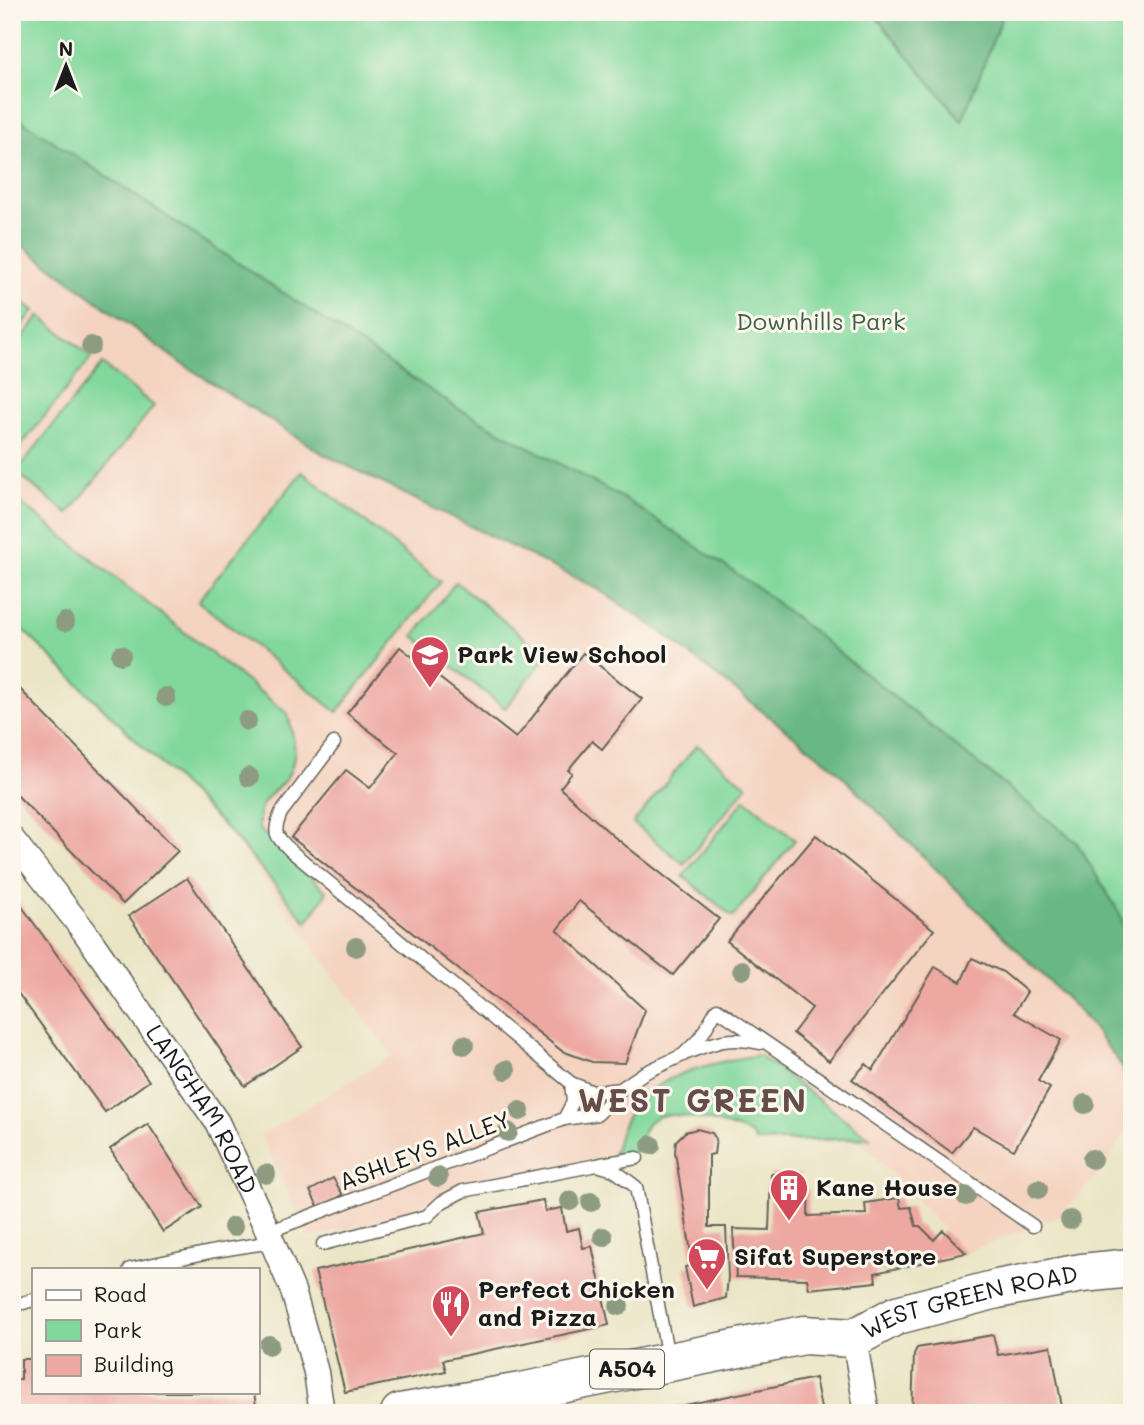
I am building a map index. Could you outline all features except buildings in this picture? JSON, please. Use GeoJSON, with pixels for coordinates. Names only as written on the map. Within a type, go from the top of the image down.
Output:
{"type":"FeatureCollection","features":[{"type":"Feature","properties":{"kind":"main road","name":"WEST GREEN ROAD"},"geometry":{"type":"LineString","coordinates":[[400,1413],[522,1402],[668,1361],[804,1335],[854,1338],[897,1315],[997,1289],[1082,1273],[1132,1268]]}},
{"type":"Feature","properties":{"kind":"street","name":"LANGHAM ROAD"},"geometry":{"type":"LineString","coordinates":[[12,839],[84,931],[217,1122],[293,1292],[316,1372],[322,1413]]}},
{"type":"Feature","properties":{"kind":"street"},"geometry":{"type":"LineString","coordinates":[[854,1338],[867,1413]]}},
{"type":"Feature","properties":{"kind":"lane"},"geometry":{"type":"LineString","coordinates":[[334,743],[281,813],[276,825],[277,837],[290,851],[571,1083],[593,1093],[622,1088],[644,1073],[721,1040],[745,1040],[766,1045]]}},
{"type":"Feature","properties":{"kind":"lane"},"geometry":{"type":"LineString","coordinates":[[683,1055],[700,1038],[717,1009],[1033,1226]]}},
{"type":"Feature","properties":{"kind":"lane"},"geometry":{"type":"LineString","coordinates":[[564,1119],[573,1102],[571,1083]]}},
{"type":"Feature","properties":{"kind":"lane","name":"ASHLEYS ALLEY"},"geometry":{"type":"LineString","coordinates":[[135,1268],[270,1237],[564,1119],[598,1114],[622,1088]]}},
{"type":"Feature","properties":{"kind":"lane"},"geometry":{"type":"LineString","coordinates":[[323,1244],[427,1216],[442,1202],[463,1191],[637,1158]]}},
{"type":"Feature","properties":{"kind":"lane"},"geometry":{"type":"LineString","coordinates":[[597,1165],[614,1170],[636,1187],[668,1361]]}},
{"type":"Feature","properties":{"kind":"shaded area","name":"Park View School"},"geometry":{"type":"Polygon","coordinates":[[[12,205],[625,561],[1111,1024],[1128,1089],[1132,1095],[1132,1117],[1107,1165],[1061,1215],[966,1253],[859,1139],[755,1142],[752,1135],[740,1129],[672,1113],[654,1118],[642,1130],[639,1151],[462,1186],[400,1215],[309,1238],[261,1135],[392,1056],[229,831],[12,619],[12,205]]]}},
{"type":"Feature","properties":{"kind":"green space","name":"Downhills Park"},"geometry":{"type":"Polygon","coordinates":[[[12,12],[1132,12],[1132,1095],[1128,1089],[1111,1024],[858,758],[12,205],[12,12]]]}},
{"type":"Feature","properties":{"kind":"green space"},"geometry":{"type":"Polygon","coordinates":[[[872,12],[1004,12],[962,121],[872,12]]]}},
{"type":"Feature","properties":{"kind":"green space"},"geometry":{"type":"Polygon","coordinates":[[[12,114],[459,409],[625,499],[758,588],[1076,842],[1120,914],[1132,956],[1132,1075],[1129,1075],[1081,1013],[831,765],[656,628],[596,588],[323,454],[175,359],[12,238],[12,114]]]}},
{"type":"Feature","properties":{"kind":"green space"},"geometry":{"type":"Polygon","coordinates":[[[12,293],[34,311],[12,338],[12,293]]]}},
{"type":"Feature","properties":{"kind":"green space"},"geometry":{"type":"Polygon","coordinates":[[[40,316],[92,357],[12,457],[12,350],[40,316]]]}},
{"type":"Feature","properties":{"kind":"green space"},"geometry":{"type":"Polygon","coordinates":[[[102,364],[154,406],[68,514],[16,472],[102,364]]]}},
{"type":"Feature","properties":{"kind":"green space"},"geometry":{"type":"Polygon","coordinates":[[[302,472],[441,582],[337,712],[198,601],[302,472]]]}},
{"type":"Feature","properties":{"kind":"green space"},"geometry":{"type":"Polygon","coordinates":[[[12,496],[288,714],[295,747],[292,766],[286,779],[262,805],[259,829],[327,892],[307,922],[229,831],[12,619],[12,496]]]}},
{"type":"Feature","properties":{"kind":"green space"},"geometry":{"type":"Polygon","coordinates":[[[456,582],[547,656],[505,708],[414,636],[456,582]]]}},
{"type":"Feature","properties":{"kind":"green space"},"geometry":{"type":"Polygon","coordinates":[[[697,745],[747,786],[684,864],[633,823],[697,745]]]}},
{"type":"Feature","properties":{"kind":"green space"},"geometry":{"type":"Polygon","coordinates":[[[745,799],[795,840],[733,917],[683,876],[745,799]]]}},
{"type":"Feature","properties":{"kind":"green space"},"geometry":{"type":"Polygon","coordinates":[[[759,1055],[870,1138],[755,1142],[752,1135],[718,1123],[664,1115],[647,1124],[639,1151],[613,1156],[621,1130],[631,1111],[661,1084],[698,1068],[759,1055]]]}},
{"type":"Feature","properties":{"kind":"place","name":"Park View School"},"geometry":{"type":"Point","coordinates":[430,689]}},
{"type":"Feature","properties":{"kind":"place","name":"Kane House"},"geometry":{"type":"Point","coordinates":[789,1222]}},
{"type":"Feature","properties":{"kind":"place","name":"Sifat Superstore"},"geometry":{"type":"Point","coordinates":[707,1291]}},
{"type":"Feature","properties":{"kind":"place","name":"Perfect Chicken and Pizza"},"geometry":{"type":"Point","coordinates":[451,1338]}},
{"type":"Feature","properties":{"kind":"district","name":"WEST GREEN"},"geometry":{"type":"Point","coordinates":[693,1101]}}]}
